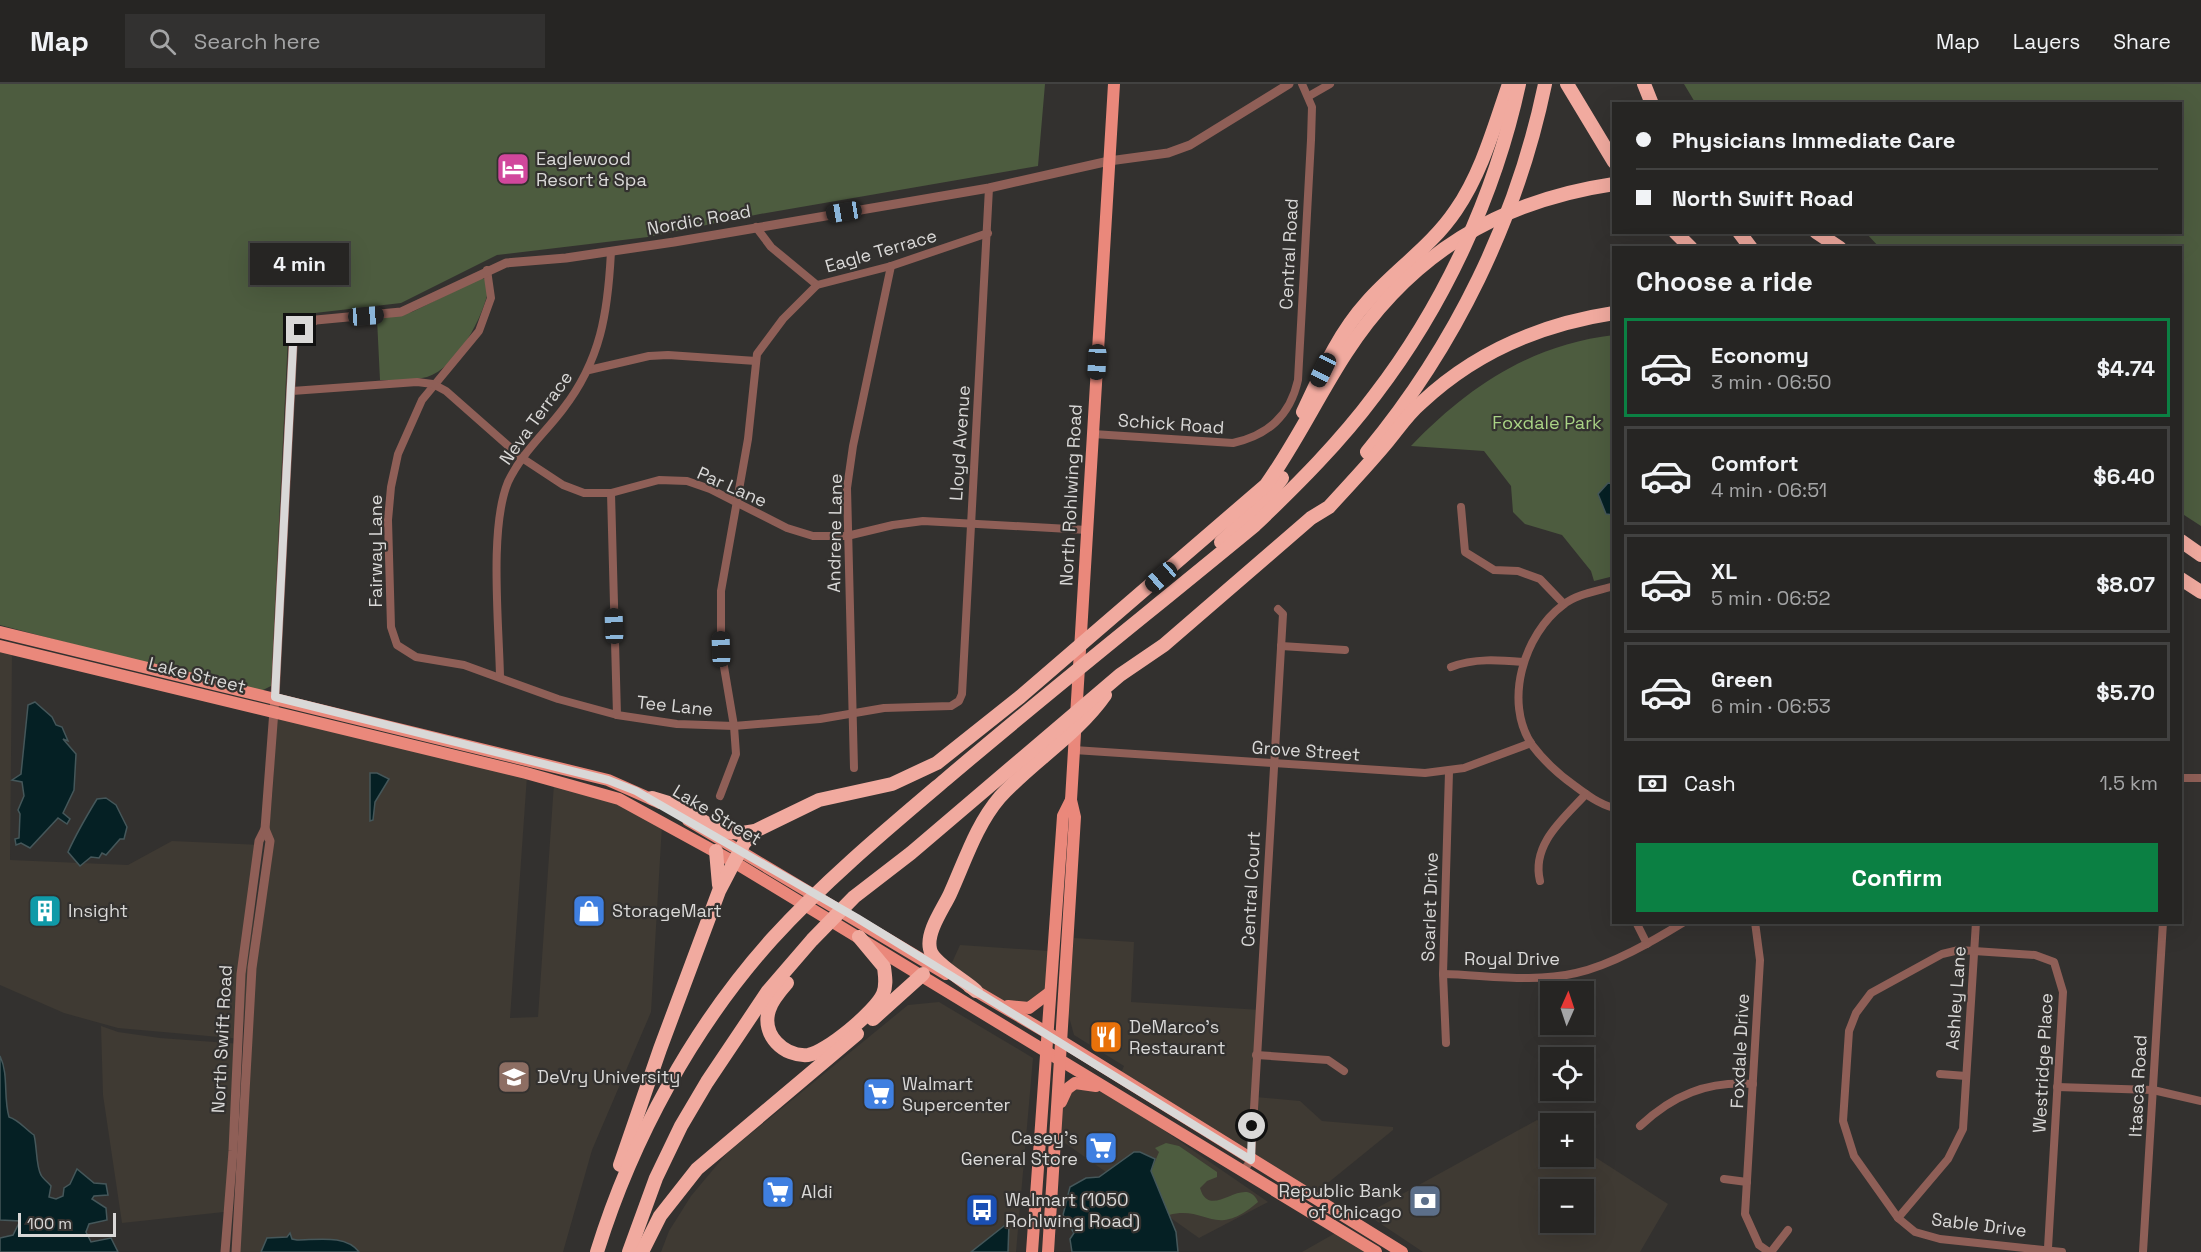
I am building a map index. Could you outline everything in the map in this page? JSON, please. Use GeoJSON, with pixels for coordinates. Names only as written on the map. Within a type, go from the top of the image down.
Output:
{"type":"FeatureCollection","features":[{"type":"Feature","properties":{"kind":"highway"},"geometry":{"type":"LineString","coordinates":[[1194,549],[1268,471],[1280,454],[1331,354],[1353,318],[1454,212],[1473,182],[1509,84]]}},
{"type":"Feature","properties":{"kind":"highway"},"geometry":{"type":"LineString","coordinates":[[597,1252],[641,1137],[672,1081],[720,1006],[787,924],[830,882],[1030,710],[1255,525],[1304,478],[1375,396],[1407,349],[1452,270],[1484,199],[1502,151],[1519,84]]}},
{"type":"Feature","properties":{"kind":"highway"},"geometry":{"type":"LineString","coordinates":[[1311,518],[1408,399],[1460,314],[1491,251],[1511,201],[1531,143],[1545,84]]}},
{"type":"Feature","properties":{"kind":"highway"},"geometry":{"type":"LineString","coordinates":[[1567,84],[1612,159]]}},
{"type":"Feature","properties":{"kind":"highway"},"geometry":{"type":"LineString","coordinates":[[1644,84],[1651,102]]}},
{"type":"Feature","properties":{"kind":"highway"},"geometry":{"type":"LineString","coordinates":[[652,798],[675,805],[720,831],[736,834],[754,831],[819,800],[892,784],[937,763],[1020,697],[1266,485],[1293,447],[1335,371],[1384,302],[1424,263],[1463,236],[1514,209],[1560,195],[1612,184]]}},
{"type":"Feature","properties":{"kind":"highway"},"geometry":{"type":"LineString","coordinates":[[1677,234],[1689,246]]}},
{"type":"Feature","properties":{"kind":"highway"},"geometry":{"type":"LineString","coordinates":[[1818,234],[1837,246]]}},
{"type":"Feature","properties":{"kind":"highway"},"geometry":{"type":"LineString","coordinates":[[629,1252],[656,1178],[681,1126],[707,1082],[768,991],[857,899],[885,874],[1094,710],[1118,678],[1164,645],[1311,518],[1329,507],[1419,405],[1444,382],[1480,359],[1520,338],[1577,319],[1612,313]]}},
{"type":"Feature","properties":{"kind":"highway"},"geometry":{"type":"LineString","coordinates":[[1177,590],[1195,564],[1250,515],[1276,486],[1306,442],[1363,332]]}},
{"type":"Feature","properties":{"kind":"highway"},"geometry":{"type":"LineString","coordinates":[[2182,542],[2201,555]]}},
{"type":"Feature","properties":{"kind":"highway"},"geometry":{"type":"LineString","coordinates":[[2182,552],[2201,564]]}},
{"type":"Feature","properties":{"kind":"highway"},"geometry":{"type":"LineString","coordinates":[[2182,580],[2201,592]]}},
{"type":"Feature","properties":{"kind":"highway"},"geometry":{"type":"LineString","coordinates":[[976,991],[933,957],[930,950],[931,937],[970,845],[988,814],[1026,763]]}},
{"type":"Feature","properties":{"kind":"highway"},"geometry":{"type":"LineString","coordinates":[[591,1252],[660,1049],[719,891],[737,856],[754,831]]}},
{"type":"Feature","properties":{"kind":"highway"},"geometry":{"type":"LineString","coordinates":[[716,851],[720,874],[719,891]]}},
{"type":"Feature","properties":{"kind":"highway"},"geometry":{"type":"LineString","coordinates":[[815,942],[776,996],[769,1010],[771,1034],[784,1049],[795,1054],[817,1053],[841,1035],[879,1000],[885,985],[884,967],[859,937]]}},
{"type":"Feature","properties":{"kind":"highway"},"geometry":{"type":"LineString","coordinates":[[642,1252],[660,1216],[696,1169],[840,1049],[923,974]]}},
{"type":"Feature","properties":{"kind":"main road","name":"North Rohlwing Road"},"geometry":{"type":"LineString","coordinates":[[1048,1252],[1062,1062],[1075,817],[1071,800],[1114,84]]}},
{"type":"Feature","properties":{"kind":"main road","name":"Lake Street"},"geometry":{"type":"LineString","coordinates":[[0,632],[275,697],[608,780],[652,798],[908,968],[923,974],[1062,1062],[1244,1170],[1376,1252]]}},
{"type":"Feature","properties":{"kind":"main road","name":"Lake Street"},"geometry":{"type":"LineString","coordinates":[[0,646],[600,793],[644,811],[716,851],[737,856],[997,1002],[1402,1252]]}},
{"type":"Feature","properties":{"kind":"main road","name":"North Rohlwing Road"},"geometry":{"type":"LineString","coordinates":[[1032,1252],[1063,816],[1071,800]]}},
{"type":"Feature","properties":{"kind":"main road"},"geometry":{"type":"LineString","coordinates":[[904,948],[916,959],[923,974]]}},
{"type":"Feature","properties":{"kind":"main road"},"geometry":{"type":"LineString","coordinates":[[997,1002],[1019,1009],[1029,1008],[1049,993]]}},
{"type":"Feature","properties":{"kind":"main road"},"geometry":{"type":"LineString","coordinates":[[1059,1108],[1067,1089],[1075,1083],[1106,1088]]}},
{"type":"Feature","properties":{"kind":"street","name":"Nordic Road"},"geometry":{"type":"LineString","coordinates":[[303,327],[326,319],[400,312],[506,263],[611,251],[756,227],[989,188],[1109,161],[1168,153],[1190,145],[1289,84]]}},
{"type":"Feature","properties":{"kind":"street","name":"Central Road"},"geometry":{"type":"LineString","coordinates":[[1277,422],[1290,404],[1298,380],[1311,140],[1309,96],[1302,84]]}},
{"type":"Feature","properties":{"kind":"street"},"geometry":{"type":"LineString","coordinates":[[1309,96],[1330,84]]}},
{"type":"Feature","properties":{"kind":"street","name":"Lloyd Avenue"},"geometry":{"type":"LineString","coordinates":[[959,701],[962,694],[969,524],[989,188]]}},
{"type":"Feature","properties":{"kind":"street"},"geometry":{"type":"LineString","coordinates":[[756,227],[771,247],[817,285]]}},
{"type":"Feature","properties":{"kind":"street","name":"Eagle Terrace"},"geometry":{"type":"LineString","coordinates":[[720,796],[736,754],[734,726],[724,671],[720,620],[724,568],[748,439],[757,354],[778,325],[817,285],[891,266],[988,233]]}},
{"type":"Feature","properties":{"kind":"street","name":"Neva Terrace"},"geometry":{"type":"LineString","coordinates":[[500,677],[498,526],[504,495],[522,458],[561,412],[590,370],[606,311],[611,251]]}},
{"type":"Feature","properties":{"kind":"street","name":"Andrene Lane"},"geometry":{"type":"LineString","coordinates":[[854,768],[847,488],[853,446],[891,266]]}},
{"type":"Feature","properties":{"kind":"street","name":"Fairway Lane"},"geometry":{"type":"LineString","coordinates":[[397,645],[391,627],[388,520],[391,487],[407,429],[433,384],[472,342],[484,320],[492,288],[487,270]]}},
{"type":"Feature","properties":{"kind":"street","name":"North Swift Road"},"geometry":{"type":"LineString","coordinates":[[225,1252],[233,1151],[241,974],[259,841],[265,829],[274,713],[293,345],[297,334],[303,327]]}},
{"type":"Feature","properties":{"kind":"street"},"geometry":{"type":"LineString","coordinates":[[590,370],[649,356],[668,355],[756,361]]}},
{"type":"Feature","properties":{"kind":"street"},"geometry":{"type":"LineString","coordinates":[[291,391],[417,382],[433,384]]}},
{"type":"Feature","properties":{"kind":"street","name":"Par Lane"},"geometry":{"type":"LineString","coordinates":[[433,384],[446,391],[522,458],[572,489],[584,493],[610,493],[644,482],[672,480],[699,485],[799,533],[847,536],[910,522],[1087,530]]}},
{"type":"Feature","properties":{"kind":"street","name":"Schick Road"},"geometry":{"type":"LineString","coordinates":[[1093,434],[1233,443],[1258,435],[1277,422]]}},
{"type":"Feature","properties":{"kind":"street"},"geometry":{"type":"LineString","coordinates":[[610,493],[617,715]]}},
{"type":"Feature","properties":{"kind":"street"},"geometry":{"type":"LineString","coordinates":[[1461,507],[1465,552],[1494,570],[1518,571],[1540,579],[1563,604]]}},
{"type":"Feature","properties":{"kind":"street"},"geometry":{"type":"LineString","coordinates":[[1612,587],[1563,604],[1545,623],[1523,662],[1520,705],[1531,743],[1554,770],[1586,794],[1612,807]]}},
{"type":"Feature","properties":{"kind":"street","name":"Central Court"},"geometry":{"type":"LineString","coordinates":[[1251,1160],[1283,614],[1278,609]]}},
{"type":"Feature","properties":{"kind":"street","name":"Tee Lane"},"geometry":{"type":"LineString","coordinates":[[397,645],[416,657],[450,662],[500,677],[558,699],[617,715],[677,724],[734,726],[854,714],[893,707],[951,706],[959,701]]}},
{"type":"Feature","properties":{"kind":"street"},"geometry":{"type":"LineString","coordinates":[[1281,646],[1345,650]]}},
{"type":"Feature","properties":{"kind":"street"},"geometry":{"type":"LineString","coordinates":[[1451,668],[1462,663],[1494,660],[1523,662]]}},
{"type":"Feature","properties":{"kind":"street","name":"Grove Street"},"geometry":{"type":"LineString","coordinates":[[1074,750],[1404,773],[1449,772],[1531,743]]}},
{"type":"Feature","properties":{"kind":"street","name":"Scarlet Drive"},"geometry":{"type":"LineString","coordinates":[[1446,1043],[1443,974],[1449,772]]}},
{"type":"Feature","properties":{"kind":"street"},"geometry":{"type":"LineString","coordinates":[[2182,778],[2201,778]]}},
{"type":"Feature","properties":{"kind":"street"},"geometry":{"type":"LineString","coordinates":[[1540,881],[1537,868],[1540,851],[1559,823],[1586,794]]}},
{"type":"Feature","properties":{"kind":"street","name":"North Swift Road"},"geometry":{"type":"LineString","coordinates":[[237,1252],[252,968],[270,841],[265,829]]}},
{"type":"Feature","properties":{"kind":"street"},"geometry":{"type":"LineString","coordinates":[[1637,924],[1647,944]]}},
{"type":"Feature","properties":{"kind":"street","name":"Royal Drive"},"geometry":{"type":"LineString","coordinates":[[1443,974],[1539,977],[1571,974],[1610,961],[1647,944],[1681,924]]}},
{"type":"Feature","properties":{"kind":"street","name":"Foxdale Drive"},"geometry":{"type":"LineString","coordinates":[[1755,924],[1760,960],[1745,1214],[1759,1245],[1770,1252],[1788,1230]]}},
{"type":"Feature","properties":{"kind":"street","name":"Ashley Lane"},"geometry":{"type":"LineString","coordinates":[[1898,1218],[1948,1159],[1962,1134],[1976,924]]}},
{"type":"Feature","properties":{"kind":"street","name":"Itasca Road"},"geometry":{"type":"LineString","coordinates":[[2144,1252],[2163,924]]}},
{"type":"Feature","properties":{"kind":"street"},"geometry":{"type":"LineString","coordinates":[[1898,1218],[1854,1156],[1844,1131],[1850,1025],[1871,993],[1942,954],[1959,950],[1975,950]]}},
{"type":"Feature","properties":{"kind":"street","name":"Westridge Place"},"geometry":{"type":"LineString","coordinates":[[1975,950],[2035,955],[2054,962],[2062,992],[2048,1248]]}},
{"type":"Feature","properties":{"kind":"street"},"geometry":{"type":"LineString","coordinates":[[1256,1055],[1328,1060],[1344,1071]]}},
{"type":"Feature","properties":{"kind":"street","name":"Ashley Lane"},"geometry":{"type":"LineString","coordinates":[[1940,1074],[1966,1076]]}},
{"type":"Feature","properties":{"kind":"street"},"geometry":{"type":"LineString","coordinates":[[1640,1126],[1669,1102],[1691,1091],[1726,1083],[1753,1084]]}},
{"type":"Feature","properties":{"kind":"street"},"geometry":{"type":"LineString","coordinates":[[2057,1087],[2153,1090],[2201,1101]]}},
{"type":"Feature","properties":{"kind":"street"},"geometry":{"type":"LineString","coordinates":[[1244,1170],[1251,1160]]}},
{"type":"Feature","properties":{"kind":"street"},"geometry":{"type":"LineString","coordinates":[[1724,1179],[1747,1182]]}},
{"type":"Feature","properties":{"kind":"street","name":"Sable Drive"},"geometry":{"type":"LineString","coordinates":[[1898,1218],[1915,1232],[1940,1239],[2048,1248],[2062,1252]]}},
{"type":"Feature","properties":{"kind":"shaded area"},"geometry":{"type":"Polygon","coordinates":[[[0,650],[12,653],[10,860],[128,865],[172,841],[261,845],[242,1039],[118,1028],[64,1013],[0,985],[0,650]]]}},
{"type":"Feature","properties":{"kind":"shaded area"},"geometry":{"type":"Polygon","coordinates":[[[276,717],[527,776],[510,1018],[538,1017],[554,783],[611,799],[662,825],[651,1012],[592,1150],[563,1252],[236,1252],[248,1030],[273,787],[276,717]]]}},
{"type":"Feature","properties":{"kind":"shaded area"},"geometry":{"type":"Polygon","coordinates":[[[1074,938],[1134,942],[1131,1002],[1261,1010],[1256,1097],[1300,1101],[1322,1121],[1393,1127],[1393,1130],[1313,1195],[1120,1075],[1124,1066],[1074,1035],[1068,1013],[1074,938]]]}},
{"type":"Feature","properties":{"kind":"shaded area"},"geometry":{"type":"Polygon","coordinates":[[[960,945],[1049,951],[1048,993],[1018,1006],[996,999],[950,967],[960,945]]]}},
{"type":"Feature","properties":{"kind":"shaded area"},"geometry":{"type":"Polygon","coordinates":[[[939,1002],[1033,1058],[1016,1252],[661,1252],[669,1231],[691,1196],[727,1153],[908,1005],[939,1002]]]}},
{"type":"Feature","properties":{"kind":"shaded area"},"geometry":{"type":"Polygon","coordinates":[[[101,1026],[118,1032],[160,1038],[242,1044],[233,1211],[122,1223],[103,1095],[101,1026]]]}},
{"type":"Feature","properties":{"kind":"shaded area"},"geometry":{"type":"Polygon","coordinates":[[[1076,1085],[1105,1090],[1268,1202],[1199,1238],[1058,1138],[1061,1109],[1076,1085]]]}},
{"type":"Feature","properties":{"kind":"shaded area"},"geometry":{"type":"Polygon","coordinates":[[[1537,1120],[1540,1122],[1540,1167],[1594,1167],[1594,1156],[1668,1204],[1640,1252],[1423,1252],[1366,1214],[1537,1120]]]}},
{"type":"Feature","properties":{"kind":"shaded area"},"geometry":{"type":"Polygon","coordinates":[[[1339,1231],[1373,1252],[1302,1252],[1339,1231]]]}},
{"type":"Feature","properties":{"kind":"green space"},"geometry":{"type":"Polygon","coordinates":[[[0,84],[1045,84],[1038,166],[760,214],[648,237],[497,255],[401,303],[289,316],[271,686],[257,693],[0,625],[0,84]]]}},
{"type":"Feature","properties":{"kind":"green space"},"geometry":{"type":"Polygon","coordinates":[[[1684,84],[2201,84],[2201,526],[2182,514],[2182,246],[1878,246],[1867,234],[2182,234],[2182,102],[1695,102],[1684,84]]]}},
{"type":"Feature","properties":{"kind":"green space"},"geometry":{"type":"Polygon","coordinates":[[[481,278],[485,279],[489,287],[486,299],[467,340],[449,363],[427,377],[410,380],[380,380],[377,319],[412,312],[481,278]]]}},
{"type":"Feature","properties":{"kind":"green space","name":"Foxdale Park"},"geometry":{"type":"Polygon","coordinates":[[[1612,335],[1612,576],[1594,581],[1591,571],[1562,535],[1525,524],[1513,512],[1511,486],[1484,451],[1411,446],[1455,405],[1502,372],[1555,348],[1612,335]]]}},
{"type":"Feature","properties":{"kind":"green space"},"geometry":{"type":"Polygon","coordinates":[[[1166,1143],[1179,1146],[1217,1172],[1217,1177],[1207,1181],[1200,1188],[1205,1197],[1211,1201],[1245,1192],[1252,1194],[1258,1202],[1231,1219],[1211,1219],[1182,1213],[1169,1215],[1151,1171],[1159,1152],[1155,1148],[1166,1143]]]}},
{"type":"Feature","properties":{"kind":"water"},"geometry":{"type":"Polygon","coordinates":[[[1608,483],[1612,484],[1612,515],[1606,514],[1598,494],[1608,483]]]}},
{"type":"Feature","properties":{"kind":"water"},"geometry":{"type":"Polygon","coordinates":[[[35,702],[52,717],[56,725],[62,727],[68,741],[63,739],[76,754],[74,790],[63,813],[70,819],[67,824],[58,818],[30,848],[21,843],[16,845],[15,839],[19,838],[20,814],[18,810],[24,796],[22,782],[12,780],[21,774],[28,705],[35,702]]]}},
{"type":"Feature","properties":{"kind":"water"},"geometry":{"type":"Polygon","coordinates":[[[370,773],[377,773],[389,779],[375,802],[373,820],[370,821],[370,773]]]}},
{"type":"Feature","properties":{"kind":"water"},"geometry":{"type":"Polygon","coordinates":[[[106,798],[116,805],[127,827],[124,839],[120,839],[106,855],[102,853],[99,858],[91,857],[80,866],[68,852],[97,799],[106,798]]]}},
{"type":"Feature","properties":{"kind":"water"},"geometry":{"type":"Polygon","coordinates":[[[0,1056],[3,1063],[9,1117],[34,1135],[39,1171],[51,1186],[49,1197],[56,1199],[63,1196],[64,1188],[70,1184],[77,1169],[94,1183],[106,1184],[108,1195],[94,1196],[92,1199],[106,1208],[107,1220],[89,1224],[86,1232],[91,1242],[111,1238],[118,1252],[0,1252],[0,1238],[13,1235],[20,1221],[0,1220],[0,1056]]]}},
{"type":"Feature","properties":{"kind":"water"},"geometry":{"type":"Polygon","coordinates":[[[1134,1152],[1140,1152],[1155,1159],[1151,1171],[1176,1232],[1178,1252],[1072,1252],[1070,1239],[1074,1233],[1063,1215],[1070,1187],[1086,1178],[1099,1177],[1134,1152]]]}},
{"type":"Feature","properties":{"kind":"water"},"geometry":{"type":"Polygon","coordinates":[[[1009,1222],[1008,1252],[971,1252],[1009,1222]]]}},
{"type":"Feature","properties":{"kind":"water"},"geometry":{"type":"Polygon","coordinates":[[[290,1233],[292,1239],[297,1240],[339,1240],[353,1246],[359,1252],[261,1252],[267,1238],[287,1237],[290,1233]]]}},
{"type":"Feature","properties":{"kind":"place","name":"Eaglewood Resort & Spa"},"geometry":{"type":"Point","coordinates":[513,169]}},
{"type":"Feature","properties":{"kind":"place","name":"Insight"},"geometry":{"type":"Point","coordinates":[45,911]}},
{"type":"Feature","properties":{"kind":"place","name":"StorageMart"},"geometry":{"type":"Point","coordinates":[589,911]}},
{"type":"Feature","properties":{"kind":"place","name":"DeMarco's Restaurant"},"geometry":{"type":"Point","coordinates":[1106,1037]}},
{"type":"Feature","properties":{"kind":"place","name":"DeVry University"},"geometry":{"type":"Point","coordinates":[514,1077]}},
{"type":"Feature","properties":{"kind":"place","name":"Walmart Supercenter"},"geometry":{"type":"Point","coordinates":[879,1094]}},
{"type":"Feature","properties":{"kind":"place","name":"Casey's General Store"},"geometry":{"type":"Point","coordinates":[1101,1148]}},
{"type":"Feature","properties":{"kind":"place","name":"Aldi"},"geometry":{"type":"Point","coordinates":[778,1192]}},
{"type":"Feature","properties":{"kind":"place","name":"Republic Bank of Chicago"},"geometry":{"type":"Point","coordinates":[1425,1201]}},
{"type":"Feature","properties":{"kind":"place","name":"Walmart (1050 Rohlwing Road)"},"geometry":{"type":"Point","coordinates":[982,1210]}},
{"type":"Feature","properties":{"kind":"route"},"geometry":{"type":"LineString","coordinates":[[300,330],[293,345],[275,697],[608,780],[652,798],[997,1002],[1251,1160],[1252,1126]]}}]}
